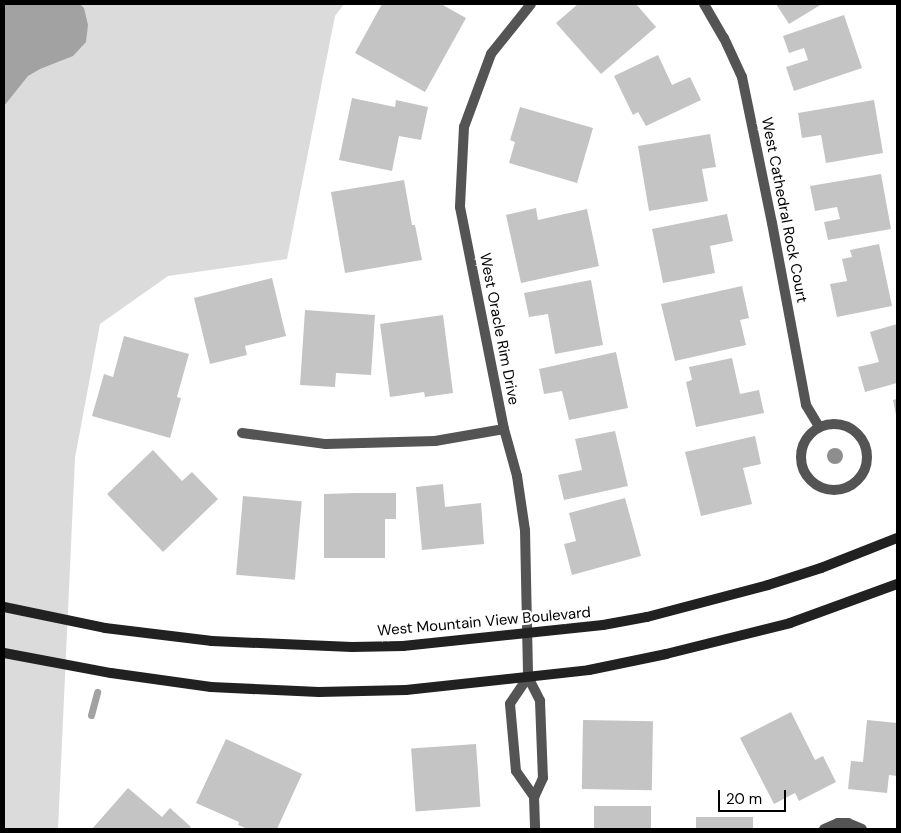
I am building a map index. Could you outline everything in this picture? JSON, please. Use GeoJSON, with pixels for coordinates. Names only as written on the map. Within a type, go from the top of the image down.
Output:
{"type":"FeatureCollection","features":[{"type":"Feature","properties":{"kind":"street","name":"West Oracle Rim Drive"},"geometry":{"type":"LineString","coordinates":[[531,4],[491,54],[464,128],[460,206],[504,429],[517,476],[525,530],[528,677],[540,701],[543,778],[534,797],[535,829]]}},
{"type":"Feature","properties":{"kind":"street","name":"West Cathedral Rock Court"},"geometry":{"type":"LineString","coordinates":[[704,4],[724,38],[742,77],[806,405],[819,428]]}},
{"type":"Feature","properties":{"kind":"street"},"geometry":{"type":"LineString","coordinates":[[829,424],[840,424],[851,428],[860,436],[865,445],[867,462],[861,478],[852,485],[832,490],[822,488],[806,474],[802,464],[801,453],[810,434],[819,428],[829,424]]}},
{"type":"Feature","properties":{"kind":"street"},"geometry":{"type":"LineString","coordinates":[[242,433],[326,444],[435,441],[504,429]]}},
{"type":"Feature","properties":{"kind":"street","name":"West Mountain View Boulevard"},"geometry":{"type":"LineString","coordinates":[[4,607],[105,628],[212,641],[258,644],[403,646],[603,626],[647,617],[768,585],[821,568],[897,538]]}},
{"type":"Feature","properties":{"kind":"street"},"geometry":{"type":"LineString","coordinates":[[4,653],[111,673],[211,687],[319,692],[373,691],[589,670],[746,636],[790,623],[897,584]]}},
{"type":"Feature","properties":{"kind":"street"},"geometry":{"type":"LineString","coordinates":[[528,677],[510,704],[516,771],[534,797]]}},
{"type":"Feature","properties":{"kind":"street"},"geometry":{"type":"LineString","coordinates":[[824,829],[838,823],[848,823],[862,829]]}},
{"type":"Feature","properties":{"kind":"shaded area"},"geometry":{"type":"Polygon","coordinates":[[[4,4],[344,4],[335,16],[287,259],[168,276],[100,324],[75,458],[58,829],[4,829],[4,4]]]}},
{"type":"Feature","properties":{"kind":"shaded area"},"geometry":{"type":"Polygon","coordinates":[[[4,4],[80,4],[84,8],[88,25],[86,42],[73,56],[40,69],[28,76],[4,106],[4,4]]]}},
{"type":"Feature","properties":{"kind":"building"},"geometry":{"type":"Polygon","coordinates":[[[382,4],[441,4],[466,18],[425,92],[355,53],[382,4]]]}},
{"type":"Feature","properties":{"kind":"building"},"geometry":{"type":"Polygon","coordinates":[[[578,4],[636,4],[656,27],[601,74],[556,23],[578,4]]]}},
{"type":"Feature","properties":{"kind":"building"},"geometry":{"type":"Polygon","coordinates":[[[776,4],[822,4],[789,24],[776,4]]]}},
{"type":"Feature","properties":{"kind":"building"},"geometry":{"type":"Polygon","coordinates":[[[844,15],[862,68],[794,91],[786,67],[808,60],[804,48],[789,53],[783,36],[844,15]]]}},
{"type":"Feature","properties":{"kind":"building"},"geometry":{"type":"Polygon","coordinates":[[[658,55],[672,85],[690,77],[701,100],[646,126],[638,112],[633,115],[614,76],[658,55]]]}},
{"type":"Feature","properties":{"kind":"building"},"geometry":{"type":"Polygon","coordinates":[[[352,98],[395,107],[396,100],[428,107],[421,140],[399,136],[392,171],[339,160],[352,98]]]}},
{"type":"Feature","properties":{"kind":"building"},"geometry":{"type":"Polygon","coordinates":[[[874,100],[883,153],[826,163],[821,135],[802,138],[798,113],[874,100]]]}},
{"type":"Feature","properties":{"kind":"building"},"geometry":{"type":"Polygon","coordinates":[[[520,107],[593,128],[577,183],[509,163],[515,142],[510,140],[520,107]]]}},
{"type":"Feature","properties":{"kind":"building"},"geometry":{"type":"Polygon","coordinates":[[[710,134],[716,167],[702,169],[708,201],[649,211],[638,146],[710,134]]]}},
{"type":"Feature","properties":{"kind":"building"},"geometry":{"type":"Polygon","coordinates":[[[881,174],[891,229],[828,240],[824,222],[840,219],[837,207],[815,211],[810,186],[881,174]]]}},
{"type":"Feature","properties":{"kind":"building"},"geometry":{"type":"Polygon","coordinates":[[[404,180],[412,225],[415,225],[422,260],[345,273],[331,192],[404,180]]]}},
{"type":"Feature","properties":{"kind":"building"},"geometry":{"type":"Polygon","coordinates":[[[536,208],[538,220],[587,209],[599,266],[521,283],[506,215],[536,208]]]}},
{"type":"Feature","properties":{"kind":"building"},"geometry":{"type":"Polygon","coordinates":[[[727,214],[733,241],[710,246],[715,273],[663,283],[652,229],[727,214]]]}},
{"type":"Feature","properties":{"kind":"building"},"geometry":{"type":"Polygon","coordinates":[[[879,244],[892,306],[837,317],[830,284],[847,281],[842,259],[852,257],[850,250],[879,244]]]}},
{"type":"Feature","properties":{"kind":"building"},"geometry":{"type":"Polygon","coordinates":[[[272,278],[286,336],[245,346],[247,355],[210,364],[194,298],[272,278]]]}},
{"type":"Feature","properties":{"kind":"building"},"geometry":{"type":"Polygon","coordinates":[[[591,280],[603,345],[555,354],[548,314],[529,317],[524,293],[591,280]]]}},
{"type":"Feature","properties":{"kind":"building"},"geometry":{"type":"Polygon","coordinates":[[[742,286],[749,318],[740,320],[746,345],[675,361],[661,304],[742,286]]]}},
{"type":"Feature","properties":{"kind":"building"},"geometry":{"type":"Polygon","coordinates":[[[305,310],[375,315],[371,375],[336,373],[335,387],[300,385],[305,310]]]}},
{"type":"Feature","properties":{"kind":"building"},"geometry":{"type":"Polygon","coordinates":[[[443,315],[453,393],[425,397],[424,392],[390,397],[380,324],[443,315]]]}},
{"type":"Feature","properties":{"kind":"building"},"geometry":{"type":"Polygon","coordinates":[[[897,324],[897,383],[865,392],[858,367],[879,362],[870,332],[897,324]]]}},
{"type":"Feature","properties":{"kind":"building"},"geometry":{"type":"Polygon","coordinates":[[[124,336],[189,354],[177,397],[181,398],[170,438],[92,416],[104,374],[113,377],[124,336]]]}},
{"type":"Feature","properties":{"kind":"building"},"geometry":{"type":"Polygon","coordinates":[[[616,352],[628,408],[569,420],[562,391],[544,394],[539,369],[616,352]]]}},
{"type":"Feature","properties":{"kind":"building"},"geometry":{"type":"Polygon","coordinates":[[[732,358],[740,394],[759,390],[764,413],[696,427],[686,382],[692,380],[689,367],[732,358]]]}},
{"type":"Feature","properties":{"kind":"building"},"geometry":{"type":"Polygon","coordinates":[[[897,399],[897,415],[896,415],[893,400],[897,399]]]}},
{"type":"Feature","properties":{"kind":"building"},"geometry":{"type":"Polygon","coordinates":[[[615,431],[628,486],[564,500],[558,475],[582,470],[575,439],[615,431]]]}},
{"type":"Feature","properties":{"kind":"building"},"geometry":{"type":"Polygon","coordinates":[[[755,436],[761,464],[743,468],[752,504],[701,516],[685,452],[755,436]]]}},
{"type":"Feature","properties":{"kind":"building"},"geometry":{"type":"Polygon","coordinates":[[[153,450],[182,481],[192,472],[218,499],[163,552],[107,494],[153,450]]]}},
{"type":"Feature","properties":{"kind":"building"},"geometry":{"type":"Polygon","coordinates":[[[443,484],[445,507],[481,503],[484,544],[422,550],[416,487],[443,484]]]}},
{"type":"Feature","properties":{"kind":"building"},"geometry":{"type":"Polygon","coordinates":[[[396,493],[396,519],[385,519],[385,558],[324,558],[324,494],[396,493]]]}},
{"type":"Feature","properties":{"kind":"building"},"geometry":{"type":"Polygon","coordinates":[[[243,496],[302,501],[295,580],[236,575],[243,496]]]}},
{"type":"Feature","properties":{"kind":"building"},"geometry":{"type":"Polygon","coordinates":[[[625,498],[641,556],[572,575],[564,544],[576,541],[569,513],[625,498]]]}},
{"type":"Feature","properties":{"kind":"building"},"geometry":{"type":"Polygon","coordinates":[[[791,712],[815,760],[823,756],[836,782],[799,801],[795,793],[774,804],[740,738],[791,712]]]}},
{"type":"Feature","properties":{"kind":"building"},"geometry":{"type":"Polygon","coordinates":[[[583,720],[653,721],[652,790],[582,789],[583,720]]]}},
{"type":"Feature","properties":{"kind":"building"},"geometry":{"type":"Polygon","coordinates":[[[867,720],[897,723],[897,776],[889,775],[887,793],[848,789],[851,761],[863,762],[867,720]]]}},
{"type":"Feature","properties":{"kind":"building"},"geometry":{"type":"Polygon","coordinates":[[[226,739],[302,774],[277,829],[248,829],[238,825],[239,822],[196,803],[226,739]]]}},
{"type":"Feature","properties":{"kind":"building"},"geometry":{"type":"Polygon","coordinates":[[[476,744],[480,807],[416,811],[411,749],[476,744]]]}},
{"type":"Feature","properties":{"kind":"building"},"geometry":{"type":"Polygon","coordinates":[[[128,788],[162,817],[170,808],[191,827],[189,829],[92,829],[128,788]]]}},
{"type":"Feature","properties":{"kind":"building"},"geometry":{"type":"Polygon","coordinates":[[[594,806],[651,806],[651,829],[594,829],[594,806]]]}},
{"type":"Feature","properties":{"kind":"building"},"geometry":{"type":"Polygon","coordinates":[[[696,817],[753,817],[753,829],[696,829],[696,817]]]}},
{"type":"Feature","properties":{"kind":"waterway"},"geometry":{"type":"LineString","coordinates":[[91,715],[97,692]]}}]}
